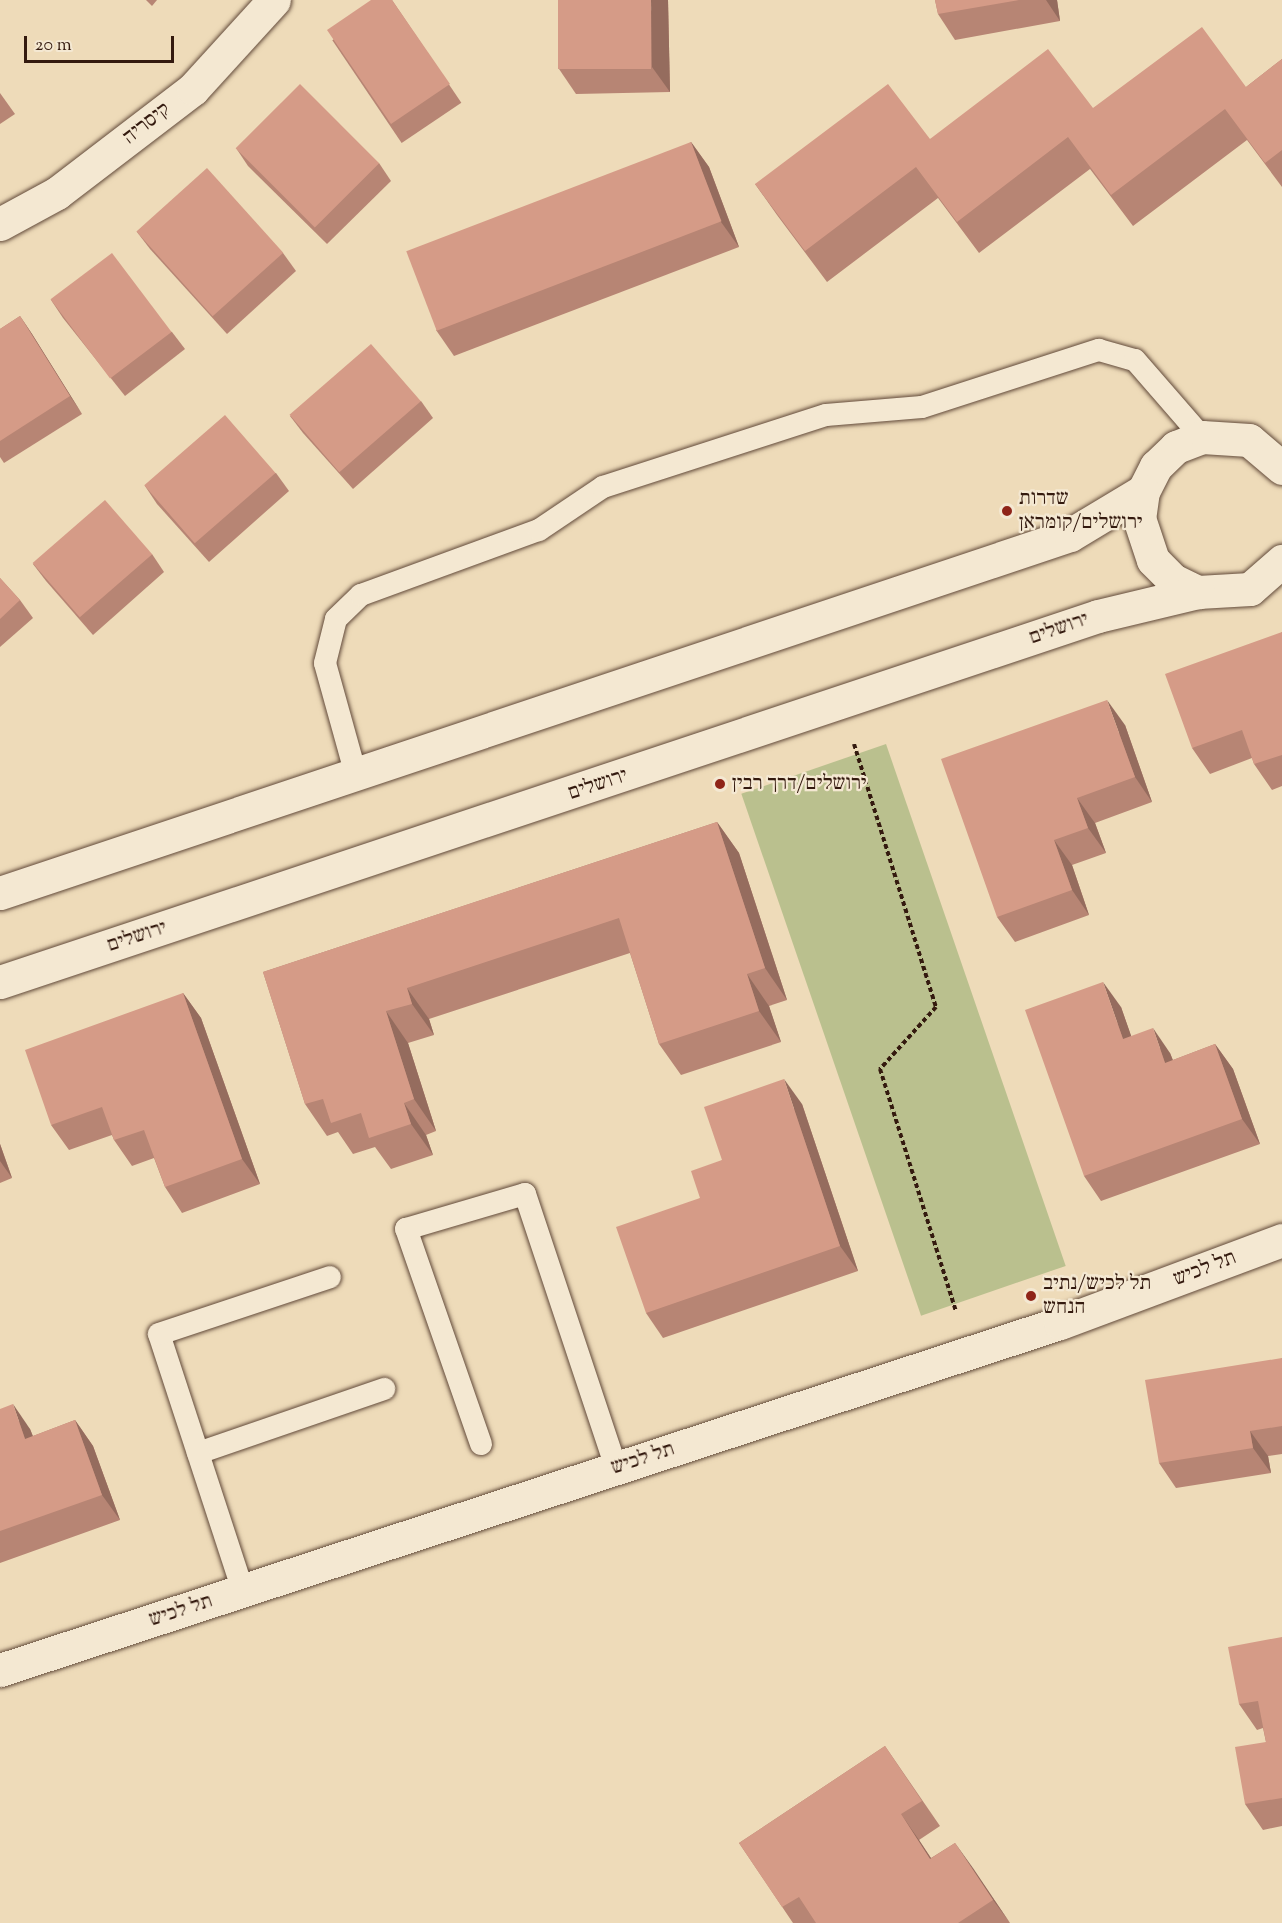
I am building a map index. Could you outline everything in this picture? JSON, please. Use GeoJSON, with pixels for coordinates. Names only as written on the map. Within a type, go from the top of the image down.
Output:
{"type":"FeatureCollection","features":[{"type":"Feature","properties":{"kind":"main road","name":"קיסריה"},"geometry":{"type":"LineString","coordinates":[[0,224],[57,194],[193,89],[274,0]]}},
{"type":"Feature","properties":{"kind":"main road"},"geometry":{"type":"LineString","coordinates":[[1198,592],[1173,580],[1153,560],[1139,518],[1143,491],[1156,466],[1176,447],[1202,437],[1282,441]]}},
{"type":"Feature","properties":{"kind":"main road"},"geometry":{"type":"LineString","coordinates":[[1249,440],[1282,468]]}},
{"type":"Feature","properties":{"kind":"main road"},"geometry":{"type":"LineString","coordinates":[[0,893],[1070,535],[1143,491]]}},
{"type":"Feature","properties":{"kind":"main road","name":"ירושלים"},"geometry":{"type":"LineString","coordinates":[[0,982],[1098,616],[1198,592],[1250,589],[1279,567]]}},
{"type":"Feature","properties":{"kind":"main road","name":"תל לכיש"},"geometry":{"type":"LineString","coordinates":[[0,1670],[969,1352],[1282,1240]]}},
{"type":"Feature","properties":{"kind":"lane"},"geometry":{"type":"LineString","coordinates":[[356,775],[325,663],[336,619],[361,595],[539,530],[603,487],[826,415],[922,407],[1099,350],[1135,360],[1202,437]]}},
{"type":"Feature","properties":{"kind":"lane"},"geometry":{"type":"LineString","coordinates":[[481,1444],[406,1230],[525,1194],[616,1468]]}},
{"type":"Feature","properties":{"kind":"lane"},"geometry":{"type":"LineString","coordinates":[[243,1591],[159,1334],[330,1277]]}},
{"type":"Feature","properties":{"kind":"lane"},"geometry":{"type":"LineString","coordinates":[[198,1452],[384,1389]]}},
{"type":"Feature","properties":{"kind":"path"},"geometry":{"type":"LineString","coordinates":[[841,703],[936,1007],[880,1069],[969,1352]]}},
{"type":"Feature","properties":{"kind":"green space"},"geometry":{"type":"Polygon","coordinates":[[[886,744],[1066,1266],[921,1316],[741,794],[886,744]]]}},
{"type":"Feature","properties":{"kind":"building"},"geometry":{"type":"Polygon","coordinates":[[[371,0],[392,0],[450,84],[391,124],[327,30],[371,0]]]}},
{"type":"Feature","properties":{"kind":"building"},"geometry":{"type":"Polygon","coordinates":[[[558,0],[651,0],[651,69],[558,69],[558,0]]]}},
{"type":"Feature","properties":{"kind":"building"},"geometry":{"type":"Polygon","coordinates":[[[935,0],[1019,0],[938,14],[935,0]]]}},
{"type":"Feature","properties":{"kind":"building"},"geometry":{"type":"Polygon","coordinates":[[[1202,27],[1246,87],[1282,59],[1282,150],[1265,163],[1225,109],[1111,195],[1068,137],[957,222],[916,167],[805,251],[755,184],[888,84],[930,139],[1048,49],[1093,108],[1202,27]]]}},
{"type":"Feature","properties":{"kind":"building"},"geometry":{"type":"Polygon","coordinates":[[[300,84],[379,163],[315,228],[236,148],[300,84]]]}},
{"type":"Feature","properties":{"kind":"building"},"geometry":{"type":"Polygon","coordinates":[[[691,142],[721,221],[437,331],[406,251],[691,142]]]}},
{"type":"Feature","properties":{"kind":"building"},"geometry":{"type":"Polygon","coordinates":[[[207,168],[283,253],[213,316],[136,232],[207,168]]]}},
{"type":"Feature","properties":{"kind":"building"},"geometry":{"type":"Polygon","coordinates":[[[112,253],[172,332],[110,378],[51,299],[112,253]]]}},
{"type":"Feature","properties":{"kind":"building"},"geometry":{"type":"Polygon","coordinates":[[[20,316],[70,396],[0,441],[0,329],[20,316]]]}},
{"type":"Feature","properties":{"kind":"building"},"geometry":{"type":"Polygon","coordinates":[[[371,344],[421,401],[339,472],[289,415],[371,344]]]}},
{"type":"Feature","properties":{"kind":"building"},"geometry":{"type":"Polygon","coordinates":[[[225,415],[276,473],[195,543],[144,485],[225,415]]]}},
{"type":"Feature","properties":{"kind":"building"},"geometry":{"type":"Polygon","coordinates":[[[105,500],[152,554],[80,617],[33,563],[105,500]]]}},
{"type":"Feature","properties":{"kind":"building"},"geometry":{"type":"Polygon","coordinates":[[[0,578],[20,600],[0,619],[0,578]]]}},
{"type":"Feature","properties":{"kind":"building"},"geometry":{"type":"Polygon","coordinates":[[[1282,632],[1282,755],[1254,764],[1242,730],[1192,748],[1165,674],[1282,632]]]}},
{"type":"Feature","properties":{"kind":"building"},"geometry":{"type":"Polygon","coordinates":[[[1107,700],[1135,777],[1077,798],[1088,828],[1054,840],[1072,890],[997,917],[941,759],[1107,700]]]}},
{"type":"Feature","properties":{"kind":"building"},"geometry":{"type":"Polygon","coordinates":[[[717,822],[765,968],[747,974],[759,1011],[659,1044],[619,918],[407,988],[412,1004],[386,1011],[414,1099],[404,1103],[411,1124],[369,1138],[361,1113],[331,1123],[323,1099],[305,1104],[263,972],[717,822]]]}},
{"type":"Feature","properties":{"kind":"building"},"geometry":{"type":"Polygon","coordinates":[[[1103,982],[1123,1039],[1153,1028],[1165,1063],[1215,1044],[1242,1119],[1084,1176],[1025,1010],[1103,982]]]}},
{"type":"Feature","properties":{"kind":"building"},"geometry":{"type":"Polygon","coordinates":[[[183,993],[242,1159],[165,1187],[144,1130],[114,1140],[102,1107],[51,1125],[25,1050],[183,993]]]}},
{"type":"Feature","properties":{"kind":"building"},"geometry":{"type":"Polygon","coordinates":[[[784,1079],[840,1246],[646,1313],[616,1227],[700,1198],[691,1171],[722,1160],[704,1107],[784,1079]]]}},
{"type":"Feature","properties":{"kind":"building"},"geometry":{"type":"Polygon","coordinates":[[[1282,1358],[1282,1426],[1250,1431],[1253,1448],[1159,1463],[1145,1380],[1282,1358]]]}},
{"type":"Feature","properties":{"kind":"building"},"geometry":{"type":"Polygon","coordinates":[[[13,1404],[25,1439],[75,1420],[102,1495],[0,1531],[0,1409],[13,1404]]]}},
{"type":"Feature","properties":{"kind":"building"},"geometry":{"type":"Polygon","coordinates":[[[1282,1637],[1282,1798],[1245,1804],[1235,1747],[1266,1742],[1258,1701],[1239,1704],[1228,1647],[1282,1637]]]}},
{"type":"Feature","properties":{"kind":"building"},"geometry":{"type":"Polygon","coordinates":[[[885,1746],[922,1801],[901,1814],[930,1859],[955,1843],[993,1900],[958,1923],[816,1923],[799,1897],[782,1907],[739,1843],[885,1746]]]}},
{"type":"Feature","properties":{"kind":"place","name":"שדרות ירושלים/קומראן"},"geometry":{"type":"Point","coordinates":[1007,511]}},
{"type":"Feature","properties":{"kind":"place","name":"ירושלים/דרך רבין"},"geometry":{"type":"Point","coordinates":[720,784]}},
{"type":"Feature","properties":{"kind":"place","name":"תל לכיש/נתיב הנחש"},"geometry":{"type":"Point","coordinates":[1031,1296]}}]}
